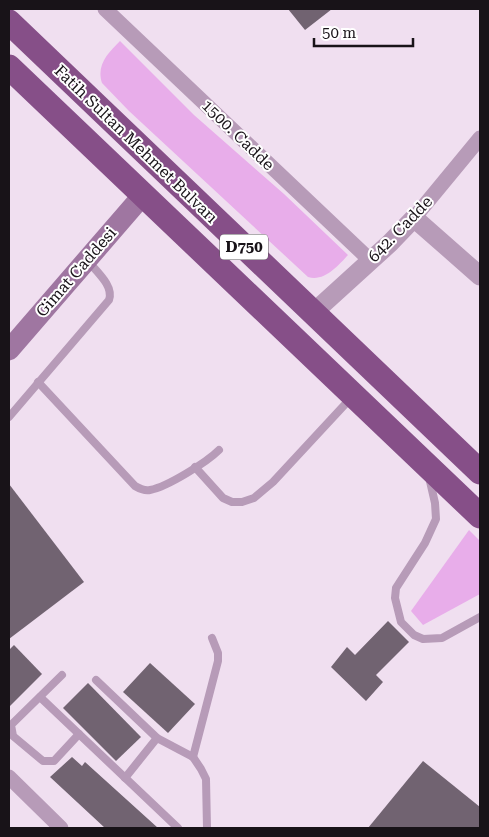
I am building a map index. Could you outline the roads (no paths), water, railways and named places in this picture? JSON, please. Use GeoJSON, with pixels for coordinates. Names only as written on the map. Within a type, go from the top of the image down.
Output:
{"type":"FeatureCollection","features":[{"type":"Feature","properties":{"kind":"highway","name":"Fatih Sultan Mehmet Bulvarı"},"geometry":{"type":"LineString","coordinates":[[9,22],[480,472]]}},
{"type":"Feature","properties":{"kind":"highway","name":"Fatih Sultan Mehmet Bulvarı"},"geometry":{"type":"LineString","coordinates":[[9,67],[480,516]]}},
{"type":"Feature","properties":{"kind":"main road","name":"Gimat Caddesi"},"geometry":{"type":"LineString","coordinates":[[9,350],[143,195]]}},
{"type":"Feature","properties":{"kind":"street","name":"1500. Cadde"},"geometry":{"type":"LineString","coordinates":[[105,9],[371,261]]}},
{"type":"Feature","properties":{"kind":"street","name":"642. Cadde"},"geometry":{"type":"LineString","coordinates":[[313,313],[371,261],[414,218],[480,138]]}},
{"type":"Feature","properties":{"kind":"street"},"geometry":{"type":"LineString","coordinates":[[414,218],[480,276]]}},
{"type":"Feature","properties":{"kind":"street"},"geometry":{"type":"LineString","coordinates":[[9,777],[61,828]]}},
{"type":"Feature","properties":{"kind":"lane"},"geometry":{"type":"LineString","coordinates":[[9,417],[109,300],[112,294],[110,288],[87,260]]}},
{"type":"Feature","properties":{"kind":"lane"},"geometry":{"type":"LineString","coordinates":[[38,382],[135,486],[141,490],[150,490],[165,484],[210,459],[219,450]]}},
{"type":"Feature","properties":{"kind":"lane"},"geometry":{"type":"LineString","coordinates":[[196,467],[223,498],[232,502],[242,502],[254,498],[273,482],[354,395]]}},
{"type":"Feature","properties":{"kind":"lane"},"geometry":{"type":"LineString","coordinates":[[425,463],[435,503],[436,519],[424,543],[396,588],[400,622],[414,635],[423,639],[442,638],[480,617]]}},
{"type":"Feature","properties":{"kind":"lane"},"geometry":{"type":"LineString","coordinates":[[193,757],[218,661],[218,653],[212,638]]}},
{"type":"Feature","properties":{"kind":"lane"},"geometry":{"type":"LineString","coordinates":[[62,675],[11,725],[13,736],[43,761],[49,762],[54,761],[79,734]]}},
{"type":"Feature","properties":{"kind":"lane"},"geometry":{"type":"LineString","coordinates":[[96,680],[157,738],[193,757],[206,779],[207,828]]}},
{"type":"Feature","properties":{"kind":"lane"},"geometry":{"type":"LineString","coordinates":[[40,697],[178,828]]}},
{"type":"Feature","properties":{"kind":"lane"},"geometry":{"type":"LineString","coordinates":[[125,778],[157,738]]}}]}
